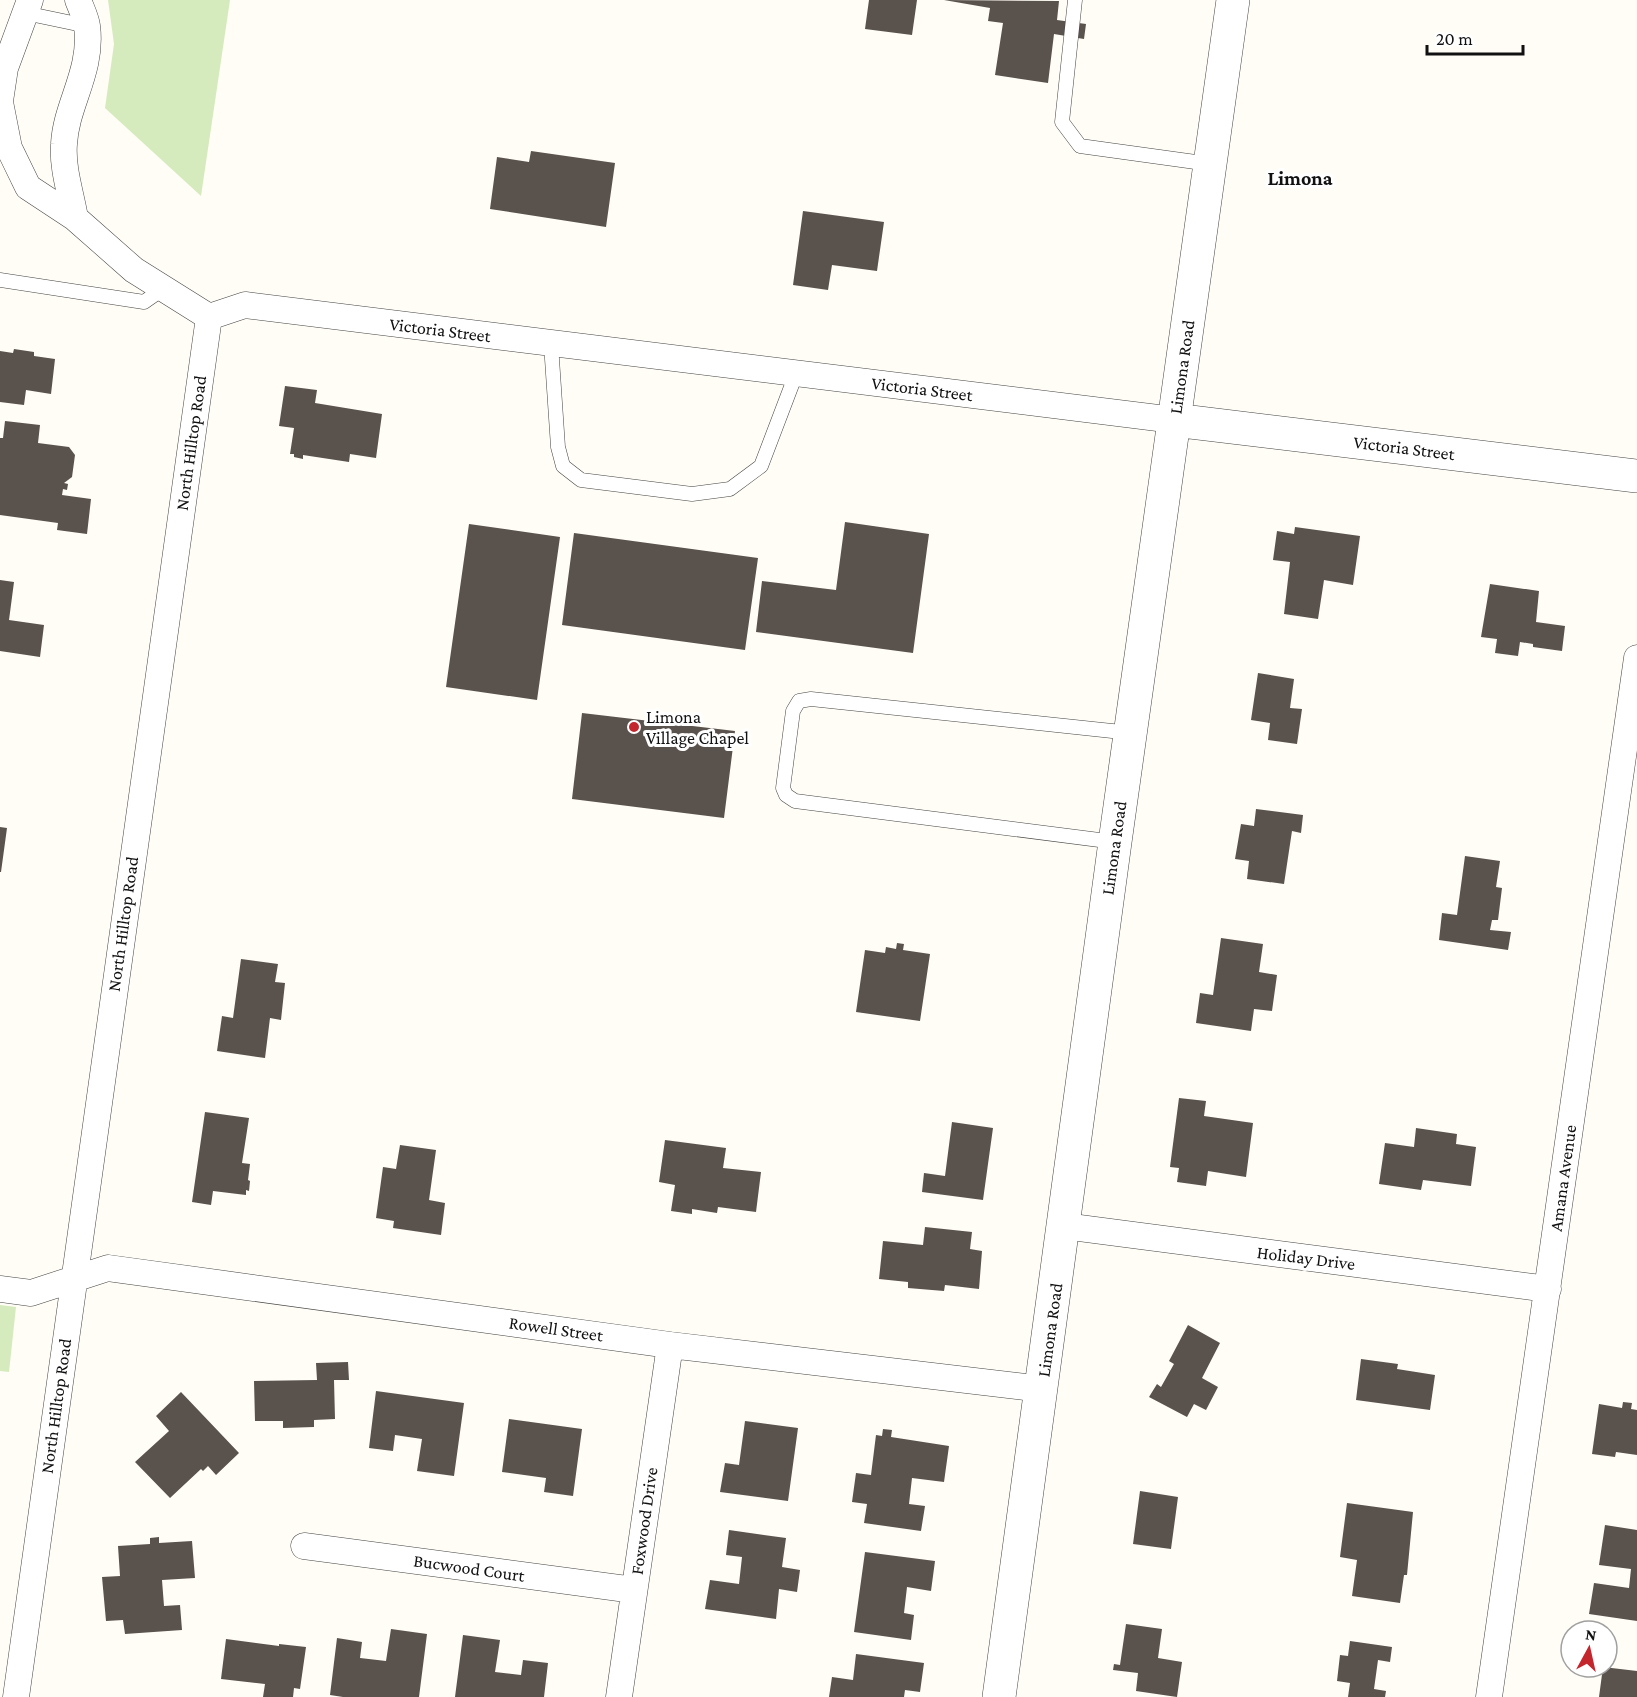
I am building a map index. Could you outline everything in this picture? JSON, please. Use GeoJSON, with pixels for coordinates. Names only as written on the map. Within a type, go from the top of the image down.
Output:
{"type":"FeatureCollection","features":[{"type":"Feature","properties":{"kind":"street"},"geometry":{"type":"LineString","coordinates":[[75,218],[66,173],[64,144],[86,66],[87,26],[78,0]]}},
{"type":"Feature","properties":{"kind":"street","name":"Limona Road"},"geometry":{"type":"LineString","coordinates":[[999,1697],[1115,842],[1233,0]]}},
{"type":"Feature","properties":{"kind":"street"},"geometry":{"type":"LineString","coordinates":[[28,7],[5,68],[0,102],[9,148],[28,187],[75,218],[134,270],[209,317]]}},
{"type":"Feature","properties":{"kind":"street","name":"Victoria Street"},"geometry":{"type":"LineString","coordinates":[[209,317],[245,305],[1637,476]]}},
{"type":"Feature","properties":{"kind":"street","name":"North Hilltop Road"},"geometry":{"type":"LineString","coordinates":[[16,1697],[209,317]]}},
{"type":"Feature","properties":{"kind":"street","name":"Amana Avenue"},"geometry":{"type":"LineString","coordinates":[[1489,1697],[1637,658]]}},
{"type":"Feature","properties":{"kind":"street","name":"Holiday Drive"},"geometry":{"type":"LineString","coordinates":[[1064,1226],[1548,1289]]}},
{"type":"Feature","properties":{"kind":"street","name":"Rowell Street"},"geometry":{"type":"LineString","coordinates":[[0,1289],[31,1293],[108,1268],[670,1345],[1042,1389]]}},
{"type":"Feature","properties":{"kind":"street","name":"Foxwood Drive"},"geometry":{"type":"LineString","coordinates":[[618,1697],[670,1345]]}},
{"type":"Feature","properties":{"kind":"street","name":"Bucwood Court"},"geometry":{"type":"LineString","coordinates":[[304,1546],[634,1590]]}},
{"type":"Feature","properties":{"kind":"lane"},"geometry":{"type":"LineString","coordinates":[[1075,0],[1062,122],[1080,146],[1210,164]]}},
{"type":"Feature","properties":{"kind":"lane"},"geometry":{"type":"LineString","coordinates":[[28,7],[87,26]]}},
{"type":"Feature","properties":{"kind":"lane"},"geometry":{"type":"LineString","coordinates":[[0,280],[144,302],[164,288]]}},
{"type":"Feature","properties":{"kind":"lane"},"geometry":{"type":"LineString","coordinates":[[551,344],[558,447],[563,466],[581,480],[681,493],[692,494],[730,489],[761,466],[796,374]]}},
{"type":"Feature","properties":{"kind":"lane"},"geometry":{"type":"LineString","coordinates":[[1115,842],[795,801],[786,795],[783,788],[793,711],[799,701],[811,699],[1131,733]]}},
{"type":"Feature","properties":{"kind":"green space"},"geometry":{"type":"Polygon","coordinates":[[[108,0],[230,0],[201,196],[105,108],[114,44],[108,0]]]}},
{"type":"Feature","properties":{"kind":"green space"},"geometry":{"type":"Polygon","coordinates":[[[0,1305],[16,1307],[9,1372],[0,1371],[0,1305]]]}},
{"type":"Feature","properties":{"kind":"building"},"geometry":{"type":"Polygon","coordinates":[[[869,0],[917,0],[912,35],[865,29],[869,0]]]}},
{"type":"Feature","properties":{"kind":"building"},"geometry":{"type":"Polygon","coordinates":[[[944,0],[1059,1],[1057,20],[1086,24],[1084,39],[1054,34],[1048,83],[995,75],[1003,23],[988,21],[990,8],[944,0]]]}},
{"type":"Feature","properties":{"kind":"building"},"geometry":{"type":"Polygon","coordinates":[[[531,151],[615,163],[606,227],[490,209],[497,157],[529,162],[531,151]]]}},
{"type":"Feature","properties":{"kind":"building"},"geometry":{"type":"Polygon","coordinates":[[[803,211],[884,222],[877,271],[832,265],[828,290],[793,285],[803,211]]]}},
{"type":"Feature","properties":{"kind":"building"},"geometry":{"type":"Polygon","coordinates":[[[14,349],[34,352],[34,356],[55,359],[51,394],[26,390],[24,405],[0,402],[0,351],[13,353],[14,349]]]}},
{"type":"Feature","properties":{"kind":"building"},"geometry":{"type":"Polygon","coordinates":[[[285,386],[317,390],[315,403],[382,414],[376,458],[350,454],[349,462],[303,455],[303,459],[290,454],[294,428],[279,426],[285,386]]]}},
{"type":"Feature","properties":{"kind":"building"},"geometry":{"type":"Polygon","coordinates":[[[5,421],[40,425],[38,443],[69,447],[75,455],[72,477],[64,483],[68,484],[67,490],[63,489],[62,495],[91,499],[87,534],[57,530],[58,523],[0,515],[0,438],[3,438],[5,421]]]}},
{"type":"Feature","properties":{"kind":"building"},"geometry":{"type":"Polygon","coordinates":[[[845,522],[929,534],[913,653],[756,632],[762,581],[836,590],[845,522]]]}},
{"type":"Feature","properties":{"kind":"building"},"geometry":{"type":"Polygon","coordinates":[[[469,524],[560,537],[537,700],[446,687],[469,524]]]}},
{"type":"Feature","properties":{"kind":"building"},"geometry":{"type":"Polygon","coordinates":[[[1295,527],[1360,536],[1353,585],[1324,580],[1318,619],[1284,614],[1290,562],[1273,560],[1277,531],[1294,534],[1295,527]]]}},
{"type":"Feature","properties":{"kind":"building"},"geometry":{"type":"Polygon","coordinates":[[[574,533],[758,558],[745,650],[562,625],[574,533]]]}},
{"type":"Feature","properties":{"kind":"building"},"geometry":{"type":"Polygon","coordinates":[[[0,580],[14,582],[9,620],[44,625],[40,657],[0,651],[0,580]]]}},
{"type":"Feature","properties":{"kind":"building"},"geometry":{"type":"Polygon","coordinates":[[[1490,584],[1539,591],[1536,622],[1565,626],[1562,651],[1533,647],[1533,644],[1520,642],[1518,656],[1495,653],[1497,639],[1481,637],[1490,584]]]}},
{"type":"Feature","properties":{"kind":"building"},"geometry":{"type":"Polygon","coordinates":[[[1258,673],[1294,679],[1290,708],[1302,709],[1297,744],[1268,740],[1270,723],[1251,720],[1258,673]]]}},
{"type":"Feature","properties":{"kind":"building"},"geometry":{"type":"Polygon","coordinates":[[[582,713],[735,731],[724,818],[572,799],[582,713]]]}},
{"type":"Feature","properties":{"kind":"building"},"geometry":{"type":"Polygon","coordinates":[[[1256,809],[1303,815],[1301,833],[1292,831],[1284,884],[1247,879],[1249,861],[1235,859],[1241,824],[1254,826],[1256,809]]]}},
{"type":"Feature","properties":{"kind":"building"},"geometry":{"type":"Polygon","coordinates":[[[0,827],[7,828],[1,872],[0,872],[0,827]]]}},
{"type":"Feature","properties":{"kind":"building"},"geometry":{"type":"Polygon","coordinates":[[[1465,856],[1500,861],[1496,887],[1502,888],[1498,920],[1492,920],[1490,930],[1511,932],[1508,950],[1439,940],[1442,913],[1457,915],[1465,856]]]}},
{"type":"Feature","properties":{"kind":"building"},"geometry":{"type":"Polygon","coordinates":[[[1221,938],[1263,944],[1259,972],[1277,975],[1272,1011],[1254,1009],[1251,1031],[1196,1023],[1200,993],[1213,995],[1221,938]]]}},
{"type":"Feature","properties":{"kind":"building"},"geometry":{"type":"Polygon","coordinates":[[[897,943],[904,944],[903,950],[930,954],[920,1021],[856,1012],[865,950],[885,953],[886,947],[896,949],[897,943]]]}},
{"type":"Feature","properties":{"kind":"building"},"geometry":{"type":"Polygon","coordinates":[[[241,959],[278,964],[275,982],[285,983],[281,1020],[270,1018],[265,1058],[217,1051],[222,1016],[233,1018],[241,959]]]}},
{"type":"Feature","properties":{"kind":"building"},"geometry":{"type":"Polygon","coordinates":[[[1179,1098],[1206,1101],[1204,1116],[1253,1123],[1246,1177],[1208,1171],[1206,1186],[1177,1182],[1179,1168],[1170,1167],[1179,1098]]]}},
{"type":"Feature","properties":{"kind":"building"},"geometry":{"type":"Polygon","coordinates":[[[205,1112],[249,1118],[242,1163],[250,1164],[249,1191],[246,1190],[246,1195],[213,1191],[211,1205],[192,1202],[205,1112]]]}},
{"type":"Feature","properties":{"kind":"building"},"geometry":{"type":"Polygon","coordinates":[[[952,1122],[993,1128],[983,1200],[922,1192],[924,1173],[945,1176],[952,1122]]]}},
{"type":"Feature","properties":{"kind":"building"},"geometry":{"type":"Polygon","coordinates":[[[1416,1128],[1457,1134],[1456,1144],[1476,1147],[1471,1186],[1423,1180],[1421,1190],[1379,1184],[1385,1143],[1414,1147],[1416,1128]]]}},
{"type":"Feature","properties":{"kind":"building"},"geometry":{"type":"Polygon","coordinates":[[[665,1140],[726,1148],[723,1168],[761,1172],[756,1212],[718,1207],[717,1213],[692,1209],[692,1214],[671,1211],[675,1185],[659,1182],[665,1140]]]}},
{"type":"Feature","properties":{"kind":"building"},"geometry":{"type":"Polygon","coordinates":[[[400,1145],[436,1150],[429,1200],[445,1203],[441,1235],[393,1228],[394,1221],[376,1218],[383,1167],[396,1169],[400,1145]]]}},
{"type":"Feature","properties":{"kind":"building"},"geometry":{"type":"Polygon","coordinates":[[[925,1227],[972,1232],[970,1249],[982,1251],[979,1289],[945,1285],[944,1291],[908,1288],[908,1282],[879,1279],[883,1241],[923,1245],[925,1227]]]}},
{"type":"Feature","properties":{"kind":"building"},"geometry":{"type":"Polygon","coordinates":[[[1188,1325],[1220,1343],[1202,1378],[1218,1387],[1206,1410],[1194,1404],[1187,1417],[1149,1397],[1157,1384],[1161,1387],[1174,1364],[1169,1361],[1188,1325]]]}},
{"type":"Feature","properties":{"kind":"building"},"geometry":{"type":"Polygon","coordinates":[[[1361,1359],[1398,1364],[1397,1369],[1435,1375],[1430,1410],[1356,1400],[1361,1359]]]}},
{"type":"Feature","properties":{"kind":"building"},"geometry":{"type":"Polygon","coordinates":[[[348,1362],[349,1380],[334,1380],[335,1419],[314,1420],[314,1427],[283,1428],[283,1421],[255,1421],[254,1381],[317,1380],[316,1363],[348,1362]]]}},
{"type":"Feature","properties":{"kind":"building"},"geometry":{"type":"Polygon","coordinates":[[[376,1391],[464,1403],[454,1476],[417,1471],[422,1439],[395,1435],[393,1451],[369,1448],[376,1391]]]}},
{"type":"Feature","properties":{"kind":"building"},"geometry":{"type":"Polygon","coordinates":[[[181,1392],[239,1453],[216,1475],[208,1466],[203,1471],[201,1469],[170,1498],[135,1462],[169,1431],[156,1416],[181,1392]]]}},
{"type":"Feature","properties":{"kind":"building"},"geometry":{"type":"Polygon","coordinates":[[[1623,1402],[1632,1403],[1631,1409],[1637,1410],[1637,1455],[1616,1452],[1615,1457],[1592,1454],[1599,1404],[1622,1408],[1623,1402]]]}},
{"type":"Feature","properties":{"kind":"building"},"geometry":{"type":"Polygon","coordinates":[[[509,1419],[582,1429],[573,1496],[544,1492],[546,1478],[502,1472],[509,1419]]]}},
{"type":"Feature","properties":{"kind":"building"},"geometry":{"type":"Polygon","coordinates":[[[745,1421],[798,1428],[788,1501],[720,1492],[725,1463],[739,1465],[745,1421]]]}},
{"type":"Feature","properties":{"kind":"building"},"geometry":{"type":"Polygon","coordinates":[[[883,1429],[892,1430],[891,1437],[949,1446],[944,1482],[912,1478],[909,1504],[925,1506],[921,1531],[864,1523],[867,1504],[852,1502],[856,1473],[871,1475],[876,1435],[882,1436],[883,1429]]]}},
{"type":"Feature","properties":{"kind":"building"},"geometry":{"type":"Polygon","coordinates":[[[1140,1491],[1178,1497],[1171,1549],[1133,1544],[1140,1491]]]}},
{"type":"Feature","properties":{"kind":"building"},"geometry":{"type":"Polygon","coordinates":[[[1347,1503],[1413,1512],[1407,1575],[1404,1575],[1400,1603],[1352,1596],[1357,1560],[1340,1557],[1347,1503]]]}},
{"type":"Feature","properties":{"kind":"building"},"geometry":{"type":"Polygon","coordinates":[[[1605,1525],[1637,1530],[1637,1621],[1589,1614],[1594,1583],[1629,1588],[1631,1569],[1599,1565],[1605,1525]]]}},
{"type":"Feature","properties":{"kind":"building"},"geometry":{"type":"Polygon","coordinates":[[[729,1530],[786,1538],[782,1567],[800,1570],[797,1592],[779,1589],[776,1619],[705,1609],[710,1580],[739,1584],[742,1557],[726,1555],[729,1530]]]}},
{"type":"Feature","properties":{"kind":"building"},"geometry":{"type":"Polygon","coordinates":[[[159,1537],[159,1543],[192,1541],[195,1578],[162,1580],[164,1606],[180,1605],[182,1630],[125,1634],[123,1620],[106,1621],[102,1577],[120,1576],[118,1546],[150,1544],[150,1538],[159,1537]]]}},
{"type":"Feature","properties":{"kind":"building"},"geometry":{"type":"Polygon","coordinates":[[[865,1552],[935,1561],[931,1591],[907,1587],[904,1613],[914,1615],[911,1640],[854,1632],[865,1552]]]}},
{"type":"Feature","properties":{"kind":"building"},"geometry":{"type":"Polygon","coordinates":[[[1126,1624],[1162,1629],[1158,1658],[1182,1662],[1177,1697],[1136,1691],[1138,1673],[1113,1670],[1114,1664],[1120,1665],[1126,1624]]]}},
{"type":"Feature","properties":{"kind":"building"},"geometry":{"type":"Polygon","coordinates":[[[391,1629],[427,1634],[419,1697],[330,1695],[337,1638],[362,1642],[360,1658],[386,1661],[391,1629]]]}},
{"type":"Feature","properties":{"kind":"building"},"geometry":{"type":"Polygon","coordinates":[[[463,1635],[500,1640],[495,1672],[521,1675],[523,1660],[548,1663],[544,1697],[455,1697],[463,1635]]]}},
{"type":"Feature","properties":{"kind":"building"},"geometry":{"type":"Polygon","coordinates":[[[226,1639],[306,1647],[300,1689],[294,1688],[293,1697],[263,1697],[265,1684],[221,1679],[226,1639]]]}},
{"type":"Feature","properties":{"kind":"building"},"geometry":{"type":"Polygon","coordinates":[[[1350,1641],[1392,1647],[1390,1662],[1378,1660],[1374,1689],[1386,1691],[1385,1697],[1348,1697],[1350,1683],[1337,1681],[1340,1655],[1348,1656],[1350,1641]]]}},
{"type":"Feature","properties":{"kind":"building"},"geometry":{"type":"Polygon","coordinates":[[[856,1654],[924,1663],[920,1692],[905,1690],[904,1697],[829,1697],[832,1677],[853,1680],[856,1654]]]}},
{"type":"Feature","properties":{"kind":"building"},"geometry":{"type":"Polygon","coordinates":[[[1619,1669],[1637,1671],[1637,1697],[1599,1697],[1601,1679],[1619,1679],[1619,1669]]]}},
{"type":"Feature","properties":{"kind":"place","name":"Limona Village Chapel"},"geometry":{"type":"Point","coordinates":[634,727]}},
{"type":"Feature","properties":{"kind":"district","name":"Limona"},"geometry":{"type":"Point","coordinates":[1300,178]}}]}
